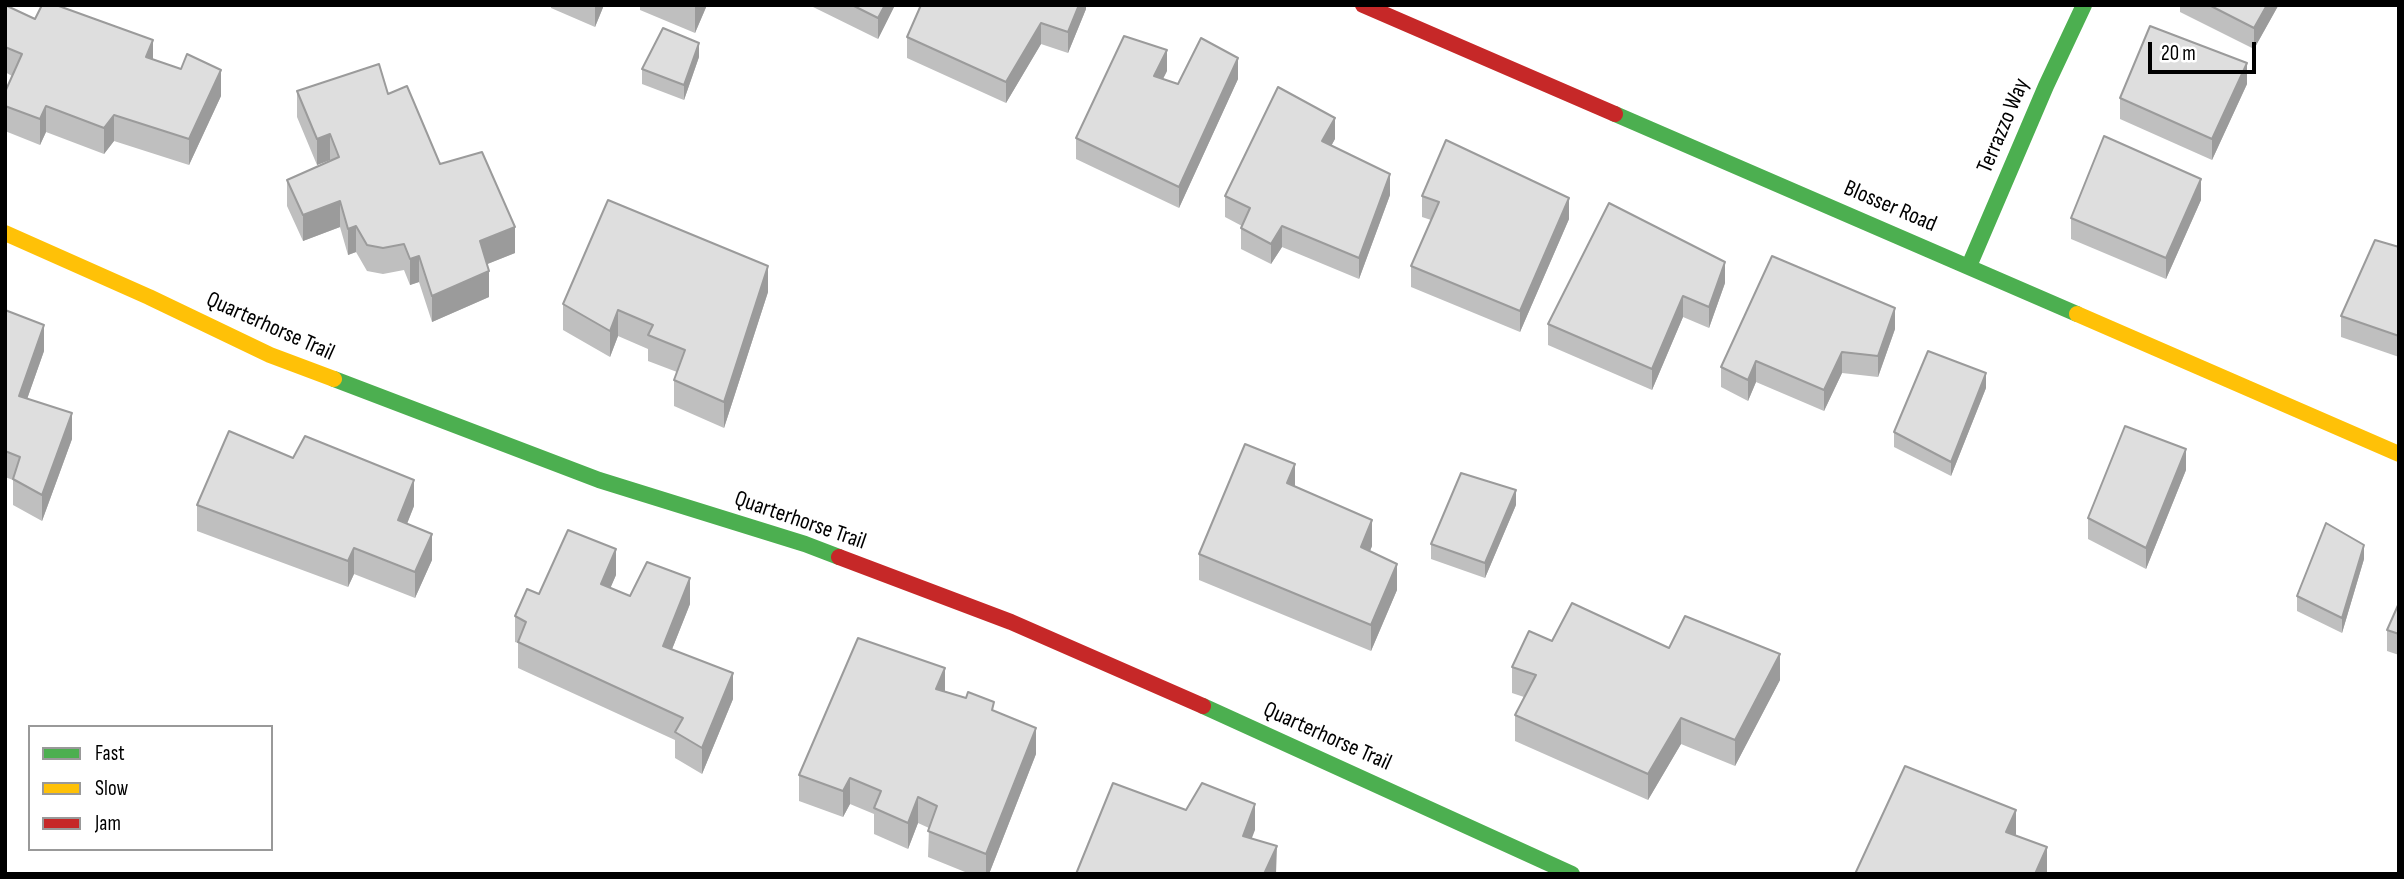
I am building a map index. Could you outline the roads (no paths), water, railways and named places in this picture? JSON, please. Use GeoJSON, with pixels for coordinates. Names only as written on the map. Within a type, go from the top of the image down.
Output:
{"type":"FeatureCollection","features":[{"type":"Feature","properties":{"kind":"street","name":"Blosser Road"},"geometry":{"type":"LineString","coordinates":[[1363,5],[2399,454]]}},
{"type":"Feature","properties":{"kind":"street","name":"Terrazzo Way"},"geometry":{"type":"LineString","coordinates":[[1969,266],[2046,86],[2084,5]]}},
{"type":"Feature","properties":{"kind":"street","name":"Quarterhorse Trail"},"geometry":{"type":"LineString","coordinates":[[5,233],[282,360],[599,480],[805,544],[1011,622],[1283,741],[1572,874]]}}]}
